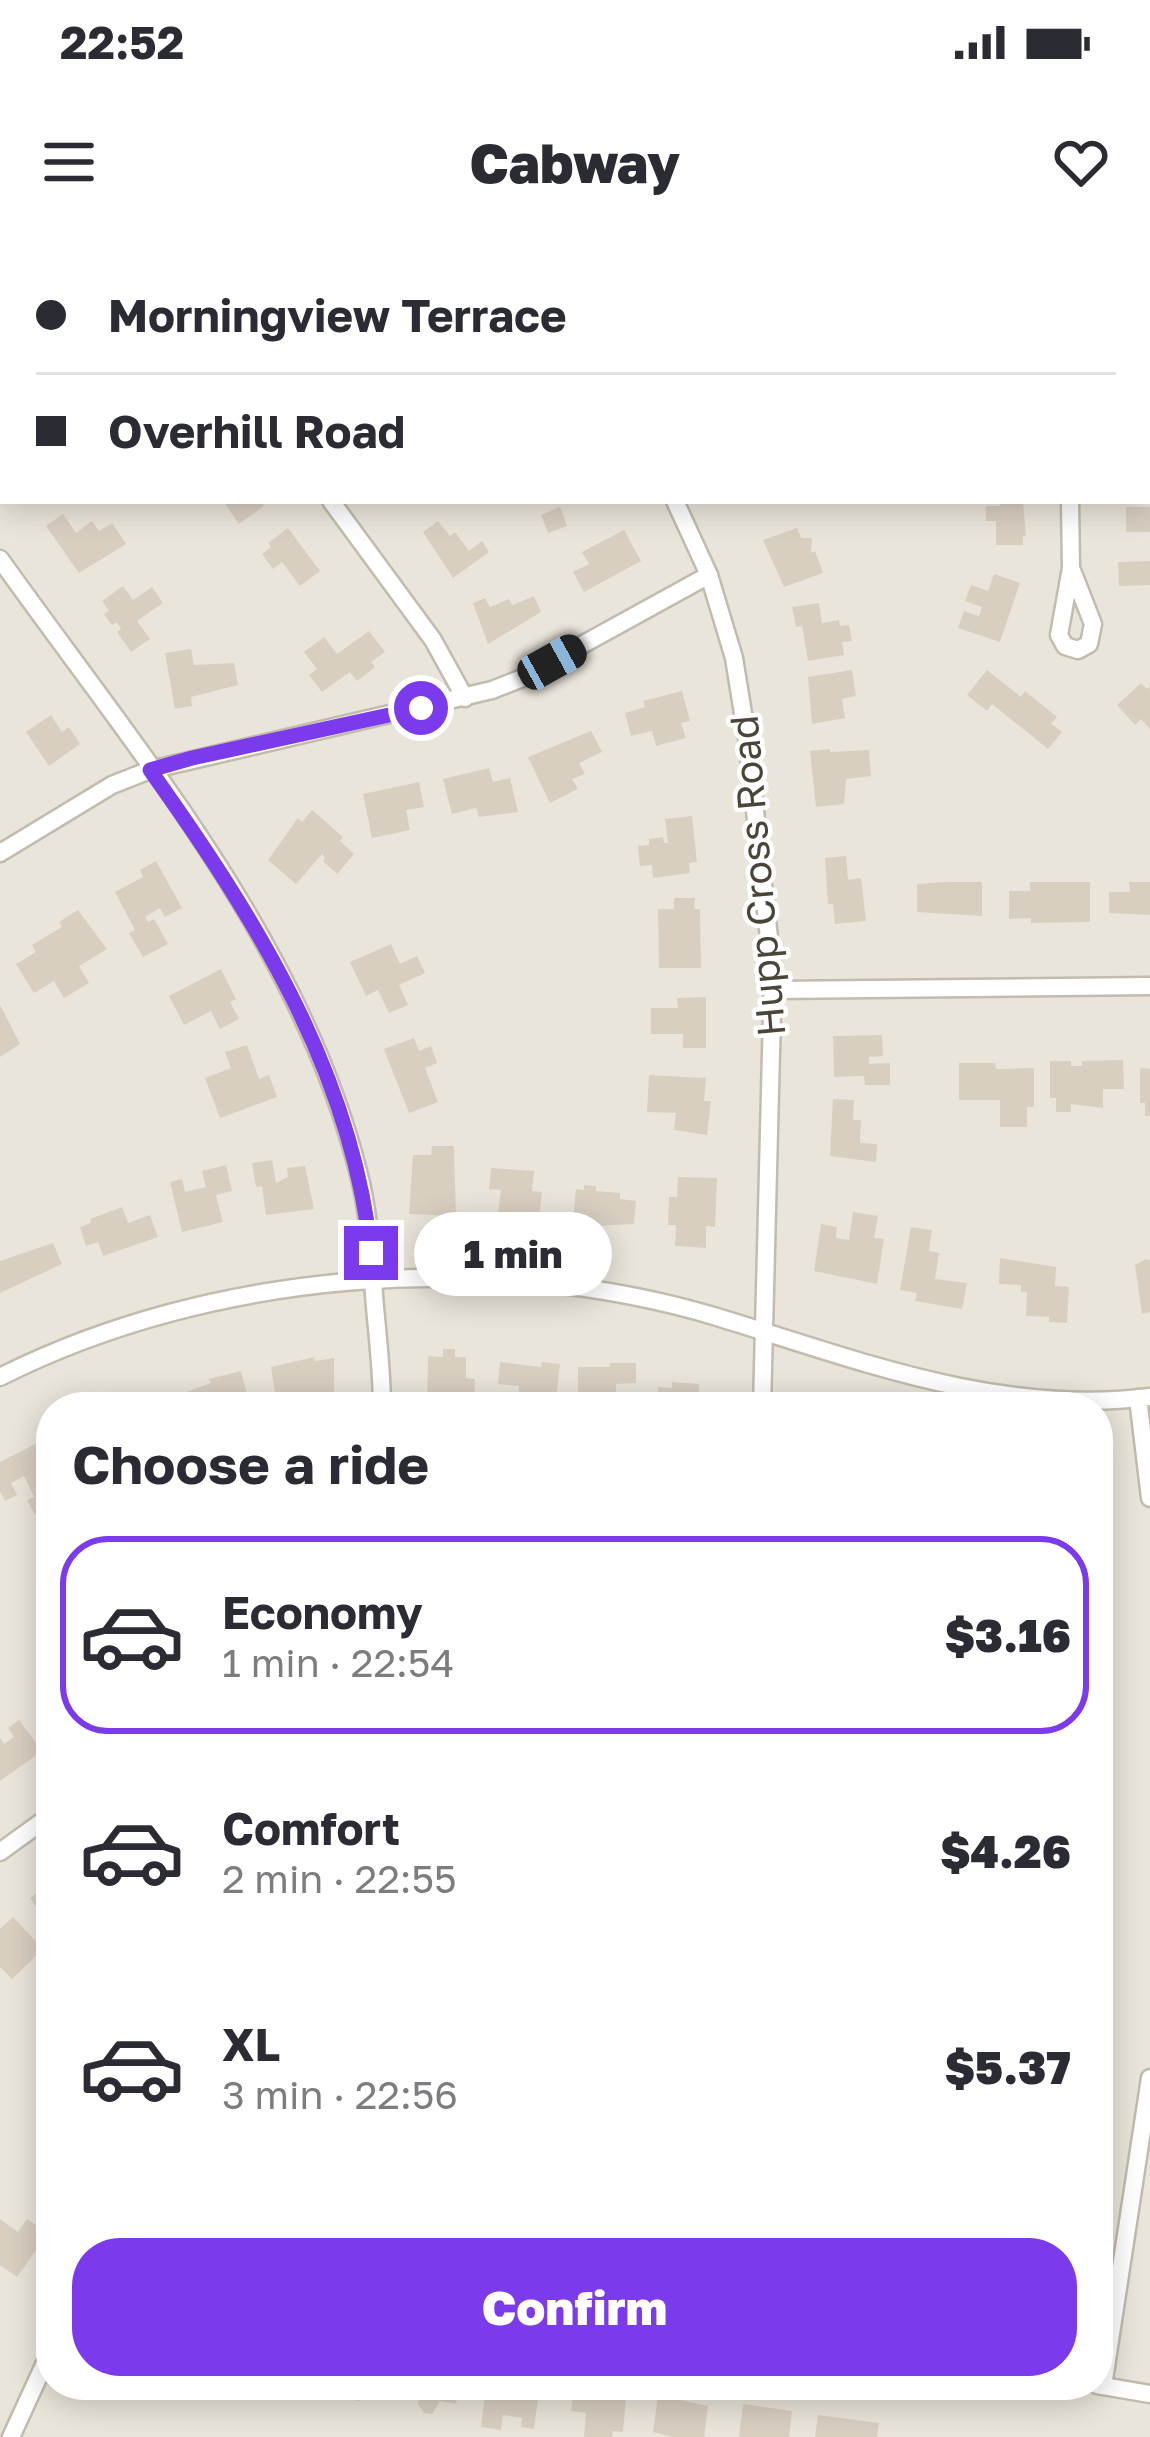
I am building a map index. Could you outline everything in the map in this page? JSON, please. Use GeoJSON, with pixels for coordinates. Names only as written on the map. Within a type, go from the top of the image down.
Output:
{"type":"FeatureCollection","features":[{"type":"Feature","properties":{"kind":"street"},"geometry":{"type":"LineString","coordinates":[[333,504],[433,640],[465,698]]}},
{"type":"Feature","properties":{"kind":"street","name":"Hupp Cross Road"},"geometry":{"type":"LineString","coordinates":[[676,504],[709,574],[734,658],[774,991],[762,1392]]}},
{"type":"Feature","properties":{"kind":"street"},"geometry":{"type":"LineString","coordinates":[[1070,504],[1071,568]]}},
{"type":"Feature","properties":{"kind":"street"},"geometry":{"type":"LineString","coordinates":[[0,559],[246,911],[287,984],[349,1137],[366,1206],[381,1392]]}},
{"type":"Feature","properties":{"kind":"street"},"geometry":{"type":"LineString","coordinates":[[0,853],[95,794],[150,770],[465,698],[520,679],[709,574]]}},
{"type":"Feature","properties":{"kind":"street"},"geometry":{"type":"LineString","coordinates":[[774,991],[1150,986]]}},
{"type":"Feature","properties":{"kind":"street"},"geometry":{"type":"LineString","coordinates":[[0,1377],[87,1341],[218,1302],[373,1281],[437,1279],[585,1287],[681,1308],[914,1379],[996,1392]]}},
{"type":"Feature","properties":{"kind":"street"},"geometry":{"type":"LineString","coordinates":[[1113,1398],[1144,1398],[1150,1498]]}},
{"type":"Feature","properties":{"kind":"street"},"geometry":{"type":"LineString","coordinates":[[0,1852],[36,1826]]}},
{"type":"Feature","properties":{"kind":"street"},"geometry":{"type":"LineString","coordinates":[[1113,2306],[1150,2078]]}},
{"type":"Feature","properties":{"kind":"street"},"geometry":{"type":"LineString","coordinates":[[10,2437],[36,2382]]}},
{"type":"Feature","properties":{"kind":"street"},"geometry":{"type":"LineString","coordinates":[[1113,2388],[1150,2394]]}},
{"type":"Feature","properties":{"kind":"shaded area"},"geometry":{"type":"Polygon","coordinates":[[[0,504],[1150,504],[1150,2437],[0,2437],[0,504]]]}},
{"type":"Feature","properties":{"kind":"building"},"geometry":{"type":"Polygon","coordinates":[[[225,504],[264,506],[239,524],[225,504]]]}},
{"type":"Feature","properties":{"kind":"building"},"geometry":{"type":"Polygon","coordinates":[[[1023,504],[1023,545],[996,545],[996,521],[986,521],[986,506],[1023,504]]]}},
{"type":"Feature","properties":{"kind":"building"},"geometry":{"type":"Polygon","coordinates":[[[560,507],[567,526],[548,533],[541,515],[560,507]]]}},
{"type":"Feature","properties":{"kind":"building"},"geometry":{"type":"Polygon","coordinates":[[[1126,507],[1150,507],[1150,532],[1126,532],[1126,507]]]}},
{"type":"Feature","properties":{"kind":"building"},"geometry":{"type":"Polygon","coordinates":[[[63,514],[76,533],[92,521],[99,531],[112,523],[126,544],[79,573],[46,526],[63,514]]]}},
{"type":"Feature","properties":{"kind":"building"},"geometry":{"type":"Polygon","coordinates":[[[438,521],[450,536],[455,532],[469,551],[482,541],[489,552],[453,578],[423,532],[438,521]]]}},
{"type":"Feature","properties":{"kind":"building"},"geometry":{"type":"Polygon","coordinates":[[[288,528],[320,571],[300,586],[282,562],[273,569],[262,554],[288,528]]]}},
{"type":"Feature","properties":{"kind":"building"},"geometry":{"type":"Polygon","coordinates":[[[797,528],[801,538],[812,538],[811,553],[815,551],[823,573],[784,587],[763,540],[797,528]]]}},
{"type":"Feature","properties":{"kind":"building"},"geometry":{"type":"Polygon","coordinates":[[[624,530],[641,561],[584,592],[573,572],[589,564],[582,552],[624,530]]]}},
{"type":"Feature","properties":{"kind":"building"},"geometry":{"type":"Polygon","coordinates":[[[1150,561],[1150,585],[1119,586],[1118,562],[1150,561]]]}},
{"type":"Feature","properties":{"kind":"building"},"geometry":{"type":"Polygon","coordinates":[[[994,574],[1020,583],[1000,642],[958,628],[964,611],[979,616],[982,607],[965,601],[971,585],[988,591],[994,574]]]}},
{"type":"Feature","properties":{"kind":"building"},"geometry":{"type":"Polygon","coordinates":[[[123,586],[133,600],[152,587],[163,603],[137,621],[150,639],[131,652],[117,632],[121,629],[117,622],[112,625],[104,614],[109,611],[102,601],[123,586]]]}},
{"type":"Feature","properties":{"kind":"building"},"geometry":{"type":"Polygon","coordinates":[[[534,596],[541,612],[488,644],[473,603],[485,598],[490,607],[509,599],[512,605],[534,596]]]}},
{"type":"Feature","properties":{"kind":"building"},"geometry":{"type":"Polygon","coordinates":[[[819,603],[822,623],[839,620],[840,626],[849,625],[852,641],[842,642],[844,655],[808,661],[802,626],[796,627],[792,607],[819,603]]]}},
{"type":"Feature","properties":{"kind":"building"},"geometry":{"type":"Polygon","coordinates":[[[369,631],[385,652],[371,662],[375,667],[357,681],[350,672],[322,692],[309,675],[317,669],[304,652],[324,637],[337,654],[369,631]]]}},
{"type":"Feature","properties":{"kind":"building"},"geometry":{"type":"Polygon","coordinates":[[[191,649],[194,665],[234,663],[238,685],[191,697],[192,706],[175,709],[165,653],[191,649]]]}},
{"type":"Feature","properties":{"kind":"building"},"geometry":{"type":"Polygon","coordinates":[[[852,670],[856,696],[842,699],[845,718],[812,724],[808,677],[852,670]]]}},
{"type":"Feature","properties":{"kind":"building"},"geometry":{"type":"Polygon","coordinates":[[[987,670],[1021,697],[1025,691],[1057,717],[1051,724],[1062,732],[1048,749],[992,704],[987,711],[967,695],[987,670]]]}},
{"type":"Feature","properties":{"kind":"building"},"geometry":{"type":"Polygon","coordinates":[[[1141,683],[1150,687],[1150,729],[1141,719],[1135,725],[1117,705],[1141,683]]]}},
{"type":"Feature","properties":{"kind":"building"},"geometry":{"type":"Polygon","coordinates":[[[682,691],[690,721],[681,723],[686,738],[656,746],[652,731],[631,736],[625,713],[645,707],[643,701],[682,691]]]}},
{"type":"Feature","properties":{"kind":"building"},"geometry":{"type":"Polygon","coordinates":[[[51,715],[62,732],[69,727],[80,744],[49,766],[26,732],[51,715]]]}},
{"type":"Feature","properties":{"kind":"building"},"geometry":{"type":"Polygon","coordinates":[[[591,731],[602,752],[579,763],[585,774],[572,779],[578,789],[550,803],[528,757],[591,731]]]}},
{"type":"Feature","properties":{"kind":"building"},"geometry":{"type":"Polygon","coordinates":[[[869,750],[871,776],[846,779],[844,804],[816,807],[810,751],[869,750]]]}},
{"type":"Feature","properties":{"kind":"building"},"geometry":{"type":"Polygon","coordinates":[[[489,768],[493,782],[510,778],[518,812],[479,817],[476,808],[452,814],[443,779],[489,768]]]}},
{"type":"Feature","properties":{"kind":"building"},"geometry":{"type":"Polygon","coordinates":[[[419,782],[424,807],[406,810],[410,830],[372,838],[363,794],[419,782]]]}},
{"type":"Feature","properties":{"kind":"building"},"geometry":{"type":"Polygon","coordinates":[[[312,810],[343,837],[340,841],[354,854],[337,874],[322,854],[296,884],[268,860],[298,818],[302,822],[312,810]]]}},
{"type":"Feature","properties":{"kind":"building"},"geometry":{"type":"Polygon","coordinates":[[[692,816],[697,862],[689,863],[690,873],[653,878],[652,865],[640,866],[638,846],[663,837],[668,843],[665,819],[692,816]]]}},
{"type":"Feature","properties":{"kind":"building"},"geometry":{"type":"Polygon","coordinates":[[[846,856],[848,880],[861,878],[866,921],[835,924],[833,904],[828,904],[825,858],[846,856]]]}},
{"type":"Feature","properties":{"kind":"building"},"geometry":{"type":"Polygon","coordinates":[[[156,861],[182,908],[165,917],[160,908],[145,917],[148,922],[154,919],[168,944],[143,957],[115,892],[143,877],[140,870],[156,861]]]}},
{"type":"Feature","properties":{"kind":"building"},"geometry":{"type":"Polygon","coordinates":[[[982,882],[982,916],[917,912],[917,884],[982,882]]]}},
{"type":"Feature","properties":{"kind":"building"},"geometry":{"type":"Polygon","coordinates":[[[1030,882],[1090,882],[1090,922],[1009,919],[1009,891],[1030,891],[1030,882]]]}},
{"type":"Feature","properties":{"kind":"building"},"geometry":{"type":"Polygon","coordinates":[[[1129,882],[1150,882],[1150,915],[1109,913],[1109,892],[1130,892],[1129,882]]]}},
{"type":"Feature","properties":{"kind":"building"},"geometry":{"type":"Polygon","coordinates":[[[674,898],[695,898],[694,909],[700,909],[701,968],[659,968],[658,909],[674,909],[674,898]]]}},
{"type":"Feature","properties":{"kind":"building"},"geometry":{"type":"Polygon","coordinates":[[[78,910],[107,949],[79,966],[89,983],[64,998],[54,981],[34,993],[16,964],[36,952],[32,945],[62,927],[59,922],[78,910]]]}},
{"type":"Feature","properties":{"kind":"building"},"geometry":{"type":"Polygon","coordinates":[[[391,944],[400,964],[417,956],[425,973],[399,985],[408,1005],[389,1013],[378,990],[366,996],[350,962],[391,944]]]}},
{"type":"Feature","properties":{"kind":"building"},"geometry":{"type":"Polygon","coordinates":[[[221,969],[236,999],[230,1002],[239,1019],[220,1029],[211,1011],[184,1025],[169,996],[221,969]]]}},
{"type":"Feature","properties":{"kind":"building"},"geometry":{"type":"Polygon","coordinates":[[[706,997],[706,1048],[683,1048],[683,1034],[651,1034],[651,1008],[678,1008],[677,998],[706,997]]]}},
{"type":"Feature","properties":{"kind":"building"},"geometry":{"type":"Polygon","coordinates":[[[0,1005],[20,1044],[0,1057],[0,1005]]]}},
{"type":"Feature","properties":{"kind":"building"},"geometry":{"type":"Polygon","coordinates":[[[882,1035],[883,1056],[869,1057],[869,1064],[890,1063],[890,1085],[865,1085],[864,1076],[834,1077],[833,1036],[882,1035]]]}},
{"type":"Feature","properties":{"kind":"building"},"geometry":{"type":"Polygon","coordinates":[[[414,1038],[419,1051],[431,1046],[437,1063],[425,1068],[438,1102],[409,1113],[384,1049],[414,1038]]]}},
{"type":"Feature","properties":{"kind":"building"},"geometry":{"type":"Polygon","coordinates":[[[247,1045],[259,1079],[269,1075],[277,1097],[220,1118],[205,1078],[231,1068],[225,1052],[247,1045]]]}},
{"type":"Feature","properties":{"kind":"building"},"geometry":{"type":"Polygon","coordinates":[[[1123,1060],[1124,1089],[1103,1089],[1103,1108],[1071,1104],[1071,1112],[1056,1112],[1056,1098],[1050,1098],[1050,1061],[1082,1066],[1082,1061],[1123,1060]]]}},
{"type":"Feature","properties":{"kind":"building"},"geometry":{"type":"Polygon","coordinates":[[[959,1063],[1034,1068],[1034,1107],[1027,1107],[1027,1127],[1000,1127],[1000,1100],[959,1100],[959,1063]]]}},
{"type":"Feature","properties":{"kind":"building"},"geometry":{"type":"Polygon","coordinates":[[[1140,1068],[1150,1069],[1150,1116],[1145,1116],[1145,1103],[1140,1103],[1140,1068]]]}},
{"type":"Feature","properties":{"kind":"building"},"geometry":{"type":"Polygon","coordinates":[[[649,1075],[706,1078],[704,1101],[711,1101],[707,1135],[674,1130],[676,1113],[647,1112],[649,1075]]]}},
{"type":"Feature","properties":{"kind":"building"},"geometry":{"type":"Polygon","coordinates":[[[833,1099],[854,1100],[853,1120],[861,1120],[860,1143],[877,1144],[876,1162],[830,1156],[833,1099]]]}},
{"type":"Feature","properties":{"kind":"building"},"geometry":{"type":"Polygon","coordinates":[[[432,1146],[454,1146],[456,1216],[409,1214],[413,1155],[431,1155],[432,1146]]]}},
{"type":"Feature","properties":{"kind":"building"},"geometry":{"type":"Polygon","coordinates":[[[272,1160],[276,1183],[288,1177],[287,1168],[305,1166],[314,1209],[266,1215],[262,1186],[256,1187],[252,1163],[272,1160]]]}},
{"type":"Feature","properties":{"kind":"building"},"geometry":{"type":"Polygon","coordinates":[[[226,1165],[232,1191],[216,1195],[223,1222],[182,1232],[170,1182],[182,1179],[185,1192],[206,1187],[202,1171],[226,1165]]]}},
{"type":"Feature","properties":{"kind":"building"},"geometry":{"type":"Polygon","coordinates":[[[491,1168],[534,1171],[532,1191],[542,1192],[539,1219],[498,1215],[501,1190],[489,1189],[491,1168]]]}},
{"type":"Feature","properties":{"kind":"building"},"geometry":{"type":"Polygon","coordinates":[[[678,1177],[717,1178],[715,1227],[706,1226],[706,1248],[675,1246],[676,1225],[668,1225],[669,1197],[677,1197],[678,1177]]]}},
{"type":"Feature","properties":{"kind":"building"},"geometry":{"type":"Polygon","coordinates":[[[584,1185],[636,1201],[634,1224],[593,1226],[593,1221],[573,1219],[576,1189],[584,1190],[584,1185]]]}},
{"type":"Feature","properties":{"kind":"building"},"geometry":{"type":"Polygon","coordinates":[[[122,1207],[128,1223],[150,1215],[158,1237],[103,1256],[98,1242],[86,1246],[80,1227],[122,1207]]]}},
{"type":"Feature","properties":{"kind":"building"},"geometry":{"type":"Polygon","coordinates":[[[853,1212],[878,1216],[874,1238],[884,1239],[877,1284],[814,1271],[821,1224],[837,1227],[836,1238],[849,1240],[853,1212]]]}},
{"type":"Feature","properties":{"kind":"building"},"geometry":{"type":"Polygon","coordinates":[[[911,1227],[932,1230],[929,1251],[939,1253],[935,1279],[967,1283],[962,1309],[915,1301],[917,1293],[900,1290],[911,1227]]]}},
{"type":"Feature","properties":{"kind":"building"},"geometry":{"type":"Polygon","coordinates":[[[53,1243],[62,1264],[0,1293],[0,1261],[53,1243]]]}},
{"type":"Feature","properties":{"kind":"building"},"geometry":{"type":"Polygon","coordinates":[[[1000,1258],[1056,1267],[1055,1286],[1069,1287],[1067,1323],[1026,1316],[1027,1292],[1021,1292],[1021,1285],[999,1284],[1000,1258]]]}},
{"type":"Feature","properties":{"kind":"building"},"geometry":{"type":"Polygon","coordinates":[[[1150,1260],[1150,1312],[1142,1314],[1135,1265],[1150,1260]]]}},
{"type":"Feature","properties":{"kind":"building"},"geometry":{"type":"Polygon","coordinates":[[[443,1349],[455,1349],[455,1357],[466,1357],[466,1378],[475,1379],[475,1392],[427,1392],[428,1356],[443,1357],[443,1349]]]}},
{"type":"Feature","properties":{"kind":"building"},"geometry":{"type":"Polygon","coordinates":[[[314,1357],[315,1361],[334,1358],[334,1392],[275,1392],[271,1367],[314,1357]]]}},
{"type":"Feature","properties":{"kind":"building"},"geometry":{"type":"Polygon","coordinates":[[[500,1362],[541,1367],[542,1362],[560,1364],[557,1392],[518,1392],[519,1386],[498,1384],[500,1362]]]}},
{"type":"Feature","properties":{"kind":"building"},"geometry":{"type":"Polygon","coordinates":[[[610,1363],[636,1363],[636,1383],[616,1384],[616,1392],[578,1392],[578,1367],[610,1367],[610,1363]]]}},
{"type":"Feature","properties":{"kind":"building"},"geometry":{"type":"Polygon","coordinates":[[[241,1371],[247,1392],[186,1392],[211,1383],[209,1379],[241,1371]]]}},
{"type":"Feature","properties":{"kind":"building"},"geometry":{"type":"Polygon","coordinates":[[[672,1382],[699,1384],[699,1392],[658,1392],[658,1387],[672,1388],[672,1382]]]}},
{"type":"Feature","properties":{"kind":"building"},"geometry":{"type":"Polygon","coordinates":[[[36,1444],[36,1514],[27,1500],[34,1497],[24,1476],[11,1483],[17,1495],[5,1501],[0,1491],[0,1462],[36,1444]]]}},
{"type":"Feature","properties":{"kind":"building"},"geometry":{"type":"Polygon","coordinates":[[[19,1720],[36,1743],[36,1755],[0,1781],[0,1738],[4,1744],[14,1737],[8,1728],[19,1720]]]}},
{"type":"Feature","properties":{"kind":"building"},"geometry":{"type":"Polygon","coordinates":[[[13,1917],[36,1942],[36,1956],[12,1979],[0,1967],[0,1929],[13,1917]]]}},
{"type":"Feature","properties":{"kind":"building"},"geometry":{"type":"Polygon","coordinates":[[[0,2219],[18,2232],[27,2219],[36,2225],[36,2250],[17,2277],[0,2265],[0,2219]]]}},
{"type":"Feature","properties":{"kind":"building"},"geometry":{"type":"Polygon","coordinates":[[[419,2400],[457,2400],[456,2404],[440,2401],[432,2414],[424,2413],[419,2400]]]}},
{"type":"Feature","properties":{"kind":"building"},"geometry":{"type":"Polygon","coordinates":[[[484,2400],[538,2400],[534,2429],[521,2427],[522,2418],[503,2415],[501,2430],[481,2427],[484,2400]]]}},
{"type":"Feature","properties":{"kind":"building"},"geometry":{"type":"Polygon","coordinates":[[[572,2400],[626,2400],[623,2432],[584,2437],[586,2413],[571,2411],[572,2400]]]}},
{"type":"Feature","properties":{"kind":"building"},"geometry":{"type":"Polygon","coordinates":[[[657,2400],[708,2406],[704,2437],[653,2432],[657,2400]]]}},
{"type":"Feature","properties":{"kind":"building"},"geometry":{"type":"Polygon","coordinates":[[[743,2404],[792,2411],[789,2437],[739,2437],[743,2404]]]}},
{"type":"Feature","properties":{"kind":"building"},"geometry":{"type":"Polygon","coordinates":[[[818,2415],[879,2423],[877,2437],[815,2437],[818,2415]]]}},
{"type":"Feature","properties":{"kind":"route"},"geometry":{"type":"LineString","coordinates":[[371,1253],[366,1206],[349,1137],[287,984],[246,911],[150,770],[421,708]]}}]}
